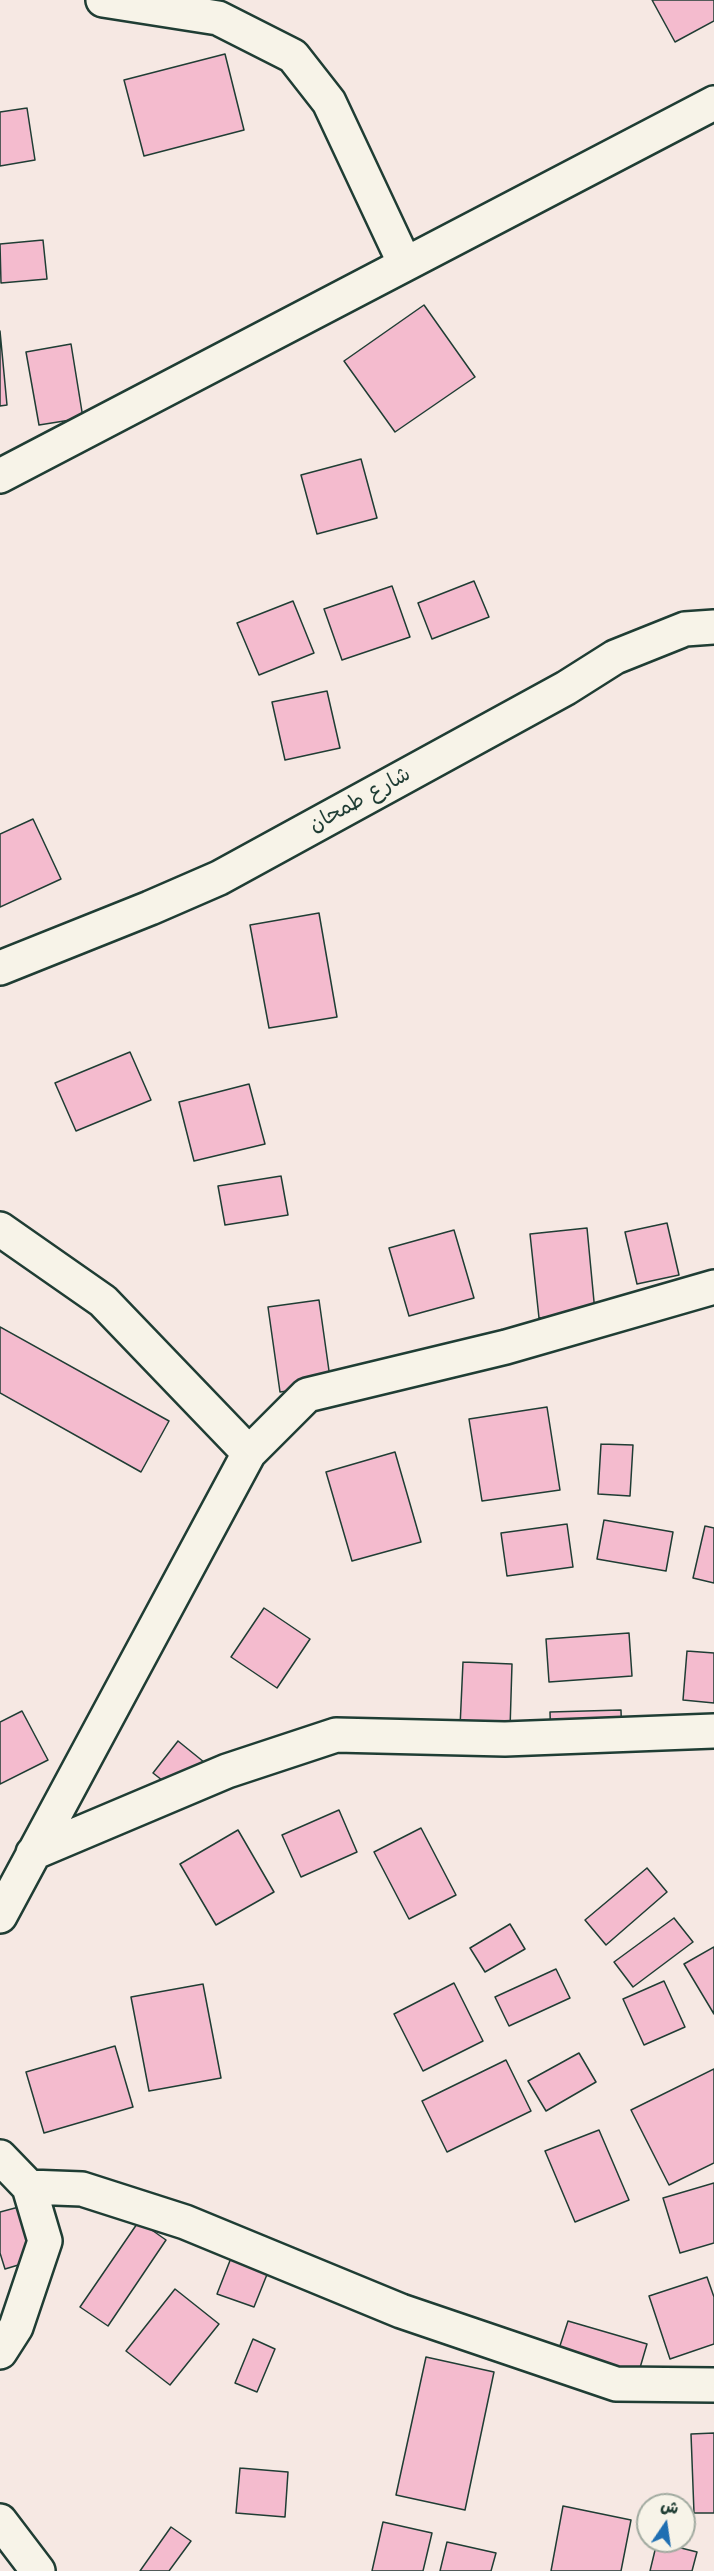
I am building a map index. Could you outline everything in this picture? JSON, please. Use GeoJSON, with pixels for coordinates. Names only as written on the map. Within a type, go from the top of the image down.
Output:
{"type":"FeatureCollection","features":[{"type":"Feature","properties":{"kind":"street"},"geometry":{"type":"LineString","coordinates":[[103,0],[218,18],[293,56],[329,102],[405,264]]}},
{"type":"Feature","properties":{"kind":"street"},"geometry":{"type":"LineString","coordinates":[[4,471],[714,103]]}},
{"type":"Feature","properties":{"kind":"street","name":"شارع طمحان"},"geometry":{"type":"LineString","coordinates":[[0,968],[219,878],[566,688],[615,657],[685,629],[714,627]]}},
{"type":"Feature","properties":{"kind":"street"},"geometry":{"type":"LineString","coordinates":[[0,1229],[103,1300],[249,1453]]}},
{"type":"Feature","properties":{"kind":"street"},"geometry":{"type":"LineString","coordinates":[[0,1916],[249,1453],[307,1395],[506,1347],[714,1287]]}},
{"type":"Feature","properties":{"kind":"street"},"geometry":{"type":"LineString","coordinates":[[33,1853],[227,1771],[336,1735],[505,1739],[714,1731]]}},
{"type":"Feature","properties":{"kind":"street"},"geometry":{"type":"LineString","coordinates":[[0,2157],[29,2187],[45,2241],[16,2327],[0,2352]]}},
{"type":"Feature","properties":{"kind":"street"},"geometry":{"type":"LineString","coordinates":[[29,2187],[82,2189],[185,2222],[401,2311],[616,2384],[714,2385]]}},
{"type":"Feature","properties":{"kind":"street"},"geometry":{"type":"LineString","coordinates":[[0,2521],[38,2571]]}},
{"type":"Feature","properties":{"kind":"building"},"geometry":{"type":"Polygon","coordinates":[[[652,0],[714,0],[714,21],[675,42],[652,0]]]}},
{"type":"Feature","properties":{"kind":"building"},"geometry":{"type":"Polygon","coordinates":[[[225,54],[244,130],[144,156],[124,80],[225,54]]]}},
{"type":"Feature","properties":{"kind":"building"},"geometry":{"type":"Polygon","coordinates":[[[27,108],[35,160],[0,166],[0,112],[27,108]]]}},
{"type":"Feature","properties":{"kind":"building"},"geometry":{"type":"Polygon","coordinates":[[[43,240],[47,279],[1,283],[0,244],[43,240]]]}},
{"type":"Feature","properties":{"kind":"building"},"geometry":{"type":"Polygon","coordinates":[[[424,305],[475,377],[395,432],[344,361],[424,305]]]}},
{"type":"Feature","properties":{"kind":"building"},"geometry":{"type":"Polygon","coordinates":[[[0,331],[7,405],[0,406],[0,331]]]}},
{"type":"Feature","properties":{"kind":"building"},"geometry":{"type":"Polygon","coordinates":[[[71,344],[83,418],[39,425],[26,352],[71,344]]]}},
{"type":"Feature","properties":{"kind":"building"},"geometry":{"type":"Polygon","coordinates":[[[361,459],[377,518],[317,534],[301,475],[361,459]]]}},
{"type":"Feature","properties":{"kind":"building"},"geometry":{"type":"Polygon","coordinates":[[[474,581],[489,617],[432,639],[418,603],[474,581]]]}},
{"type":"Feature","properties":{"kind":"building"},"geometry":{"type":"Polygon","coordinates":[[[392,586],[410,637],[342,660],[324,609],[392,586]]]}},
{"type":"Feature","properties":{"kind":"building"},"geometry":{"type":"Polygon","coordinates":[[[293,601],[314,653],[259,675],[237,623],[293,601]]]}},
{"type":"Feature","properties":{"kind":"building"},"geometry":{"type":"Polygon","coordinates":[[[327,691],[340,748],[285,760],[272,702],[327,691]]]}},
{"type":"Feature","properties":{"kind":"building"},"geometry":{"type":"Polygon","coordinates":[[[33,819],[61,879],[0,907],[0,834],[33,819]]]}},
{"type":"Feature","properties":{"kind":"building"},"geometry":{"type":"Polygon","coordinates":[[[319,913],[337,1017],[269,1028],[250,925],[319,913]]]}},
{"type":"Feature","properties":{"kind":"building"},"geometry":{"type":"Polygon","coordinates":[[[130,1052],[151,1100],[76,1131],[55,1083],[130,1052]]]}},
{"type":"Feature","properties":{"kind":"building"},"geometry":{"type":"Polygon","coordinates":[[[249,1084],[265,1144],[194,1161],[179,1102],[249,1084]]]}},
{"type":"Feature","properties":{"kind":"building"},"geometry":{"type":"Polygon","coordinates":[[[281,1176],[288,1215],[225,1225],[218,1186],[281,1176]]]}},
{"type":"Feature","properties":{"kind":"building"},"geometry":{"type":"Polygon","coordinates":[[[667,1223],[679,1275],[637,1284],[625,1232],[667,1223]]]}},
{"type":"Feature","properties":{"kind":"building"},"geometry":{"type":"Polygon","coordinates":[[[587,1228],[595,1312],[539,1318],[530,1234],[587,1228]]]}},
{"type":"Feature","properties":{"kind":"building"},"geometry":{"type":"Polygon","coordinates":[[[454,1230],[474,1298],[409,1316],[389,1248],[454,1230]]]}},
{"type":"Feature","properties":{"kind":"building"},"geometry":{"type":"Polygon","coordinates":[[[319,1300],[331,1385],[280,1392],[268,1307],[319,1300]]]}},
{"type":"Feature","properties":{"kind":"building"},"geometry":{"type":"Polygon","coordinates":[[[0,1327],[169,1421],[141,1472],[0,1393],[0,1327]]]}},
{"type":"Feature","properties":{"kind":"building"},"geometry":{"type":"Polygon","coordinates":[[[547,1407],[560,1490],[482,1501],[469,1419],[547,1407]]]}},
{"type":"Feature","properties":{"kind":"building"},"geometry":{"type":"Polygon","coordinates":[[[601,1444],[633,1445],[630,1496],[598,1494],[601,1444]]]}},
{"type":"Feature","properties":{"kind":"building"},"geometry":{"type":"Polygon","coordinates":[[[395,1452],[421,1542],[352,1561],[326,1472],[395,1452]]]}},
{"type":"Feature","properties":{"kind":"building"},"geometry":{"type":"Polygon","coordinates":[[[604,1520],[673,1532],[666,1571],[597,1559],[604,1520]]]}},
{"type":"Feature","properties":{"kind":"building"},"geometry":{"type":"Polygon","coordinates":[[[567,1524],[573,1567],[507,1576],[501,1533],[567,1524]]]}},
{"type":"Feature","properties":{"kind":"building"},"geometry":{"type":"Polygon","coordinates":[[[705,1526],[714,1528],[714,1583],[693,1578],[705,1526]]]}},
{"type":"Feature","properties":{"kind":"building"},"geometry":{"type":"Polygon","coordinates":[[[264,1608],[310,1639],[277,1688],[231,1657],[264,1608]]]}},
{"type":"Feature","properties":{"kind":"building"},"geometry":{"type":"Polygon","coordinates":[[[629,1633],[632,1676],[549,1682],[546,1639],[629,1633]]]}},
{"type":"Feature","properties":{"kind":"building"},"geometry":{"type":"Polygon","coordinates":[[[687,1651],[714,1653],[714,1703],[683,1700],[687,1651]]]}},
{"type":"Feature","properties":{"kind":"building"},"geometry":{"type":"Polygon","coordinates":[[[463,1662],[512,1664],[510,1729],[460,1727],[463,1662]]]}},
{"type":"Feature","properties":{"kind":"building"},"geometry":{"type":"Polygon","coordinates":[[[621,1710],[622,1744],[551,1746],[550,1712],[621,1710]]]}},
{"type":"Feature","properties":{"kind":"building"},"geometry":{"type":"Polygon","coordinates":[[[22,1711],[48,1760],[0,1784],[0,1722],[22,1711]]]}},
{"type":"Feature","properties":{"kind":"building"},"geometry":{"type":"Polygon","coordinates":[[[178,1741],[215,1771],[191,1803],[153,1773],[178,1741]]]}},
{"type":"Feature","properties":{"kind":"building"},"geometry":{"type":"Polygon","coordinates":[[[339,1810],[357,1852],[301,1877],[282,1835],[339,1810]]]}},
{"type":"Feature","properties":{"kind":"building"},"geometry":{"type":"Polygon","coordinates":[[[421,1828],[456,1895],[409,1919],[374,1852],[421,1828]]]}},
{"type":"Feature","properties":{"kind":"building"},"geometry":{"type":"Polygon","coordinates":[[[238,1830],[274,1892],[216,1925],[180,1864],[238,1830]]]}},
{"type":"Feature","properties":{"kind":"building"},"geometry":{"type":"Polygon","coordinates":[[[647,1868],[667,1892],[606,1945],[585,1920],[647,1868]]]}},
{"type":"Feature","properties":{"kind":"building"},"geometry":{"type":"Polygon","coordinates":[[[674,1918],[693,1942],[633,1987],[614,1962],[674,1918]]]}},
{"type":"Feature","properties":{"kind":"building"},"geometry":{"type":"Polygon","coordinates":[[[510,1924],[525,1949],[485,1972],[470,1948],[510,1924]]]}},
{"type":"Feature","properties":{"kind":"building"},"geometry":{"type":"Polygon","coordinates":[[[714,1947],[714,2014],[684,1964],[714,1947]]]}},
{"type":"Feature","properties":{"kind":"building"},"geometry":{"type":"Polygon","coordinates":[[[556,1969],[570,1998],[509,2026],[495,1997],[556,1969]]]}},
{"type":"Feature","properties":{"kind":"building"},"geometry":{"type":"Polygon","coordinates":[[[664,1981],[685,2027],[644,2045],[623,1999],[664,1981]]]}},
{"type":"Feature","properties":{"kind":"building"},"geometry":{"type":"Polygon","coordinates":[[[454,1983],[483,2041],[423,2071],[394,2014],[454,1983]]]}},
{"type":"Feature","properties":{"kind":"building"},"geometry":{"type":"Polygon","coordinates":[[[203,1984],[221,2078],[149,2091],[131,1997],[203,1984]]]}},
{"type":"Feature","properties":{"kind":"building"},"geometry":{"type":"Polygon","coordinates":[[[115,2046],[133,2107],[44,2133],[26,2072],[115,2046]]]}},
{"type":"Feature","properties":{"kind":"building"},"geometry":{"type":"Polygon","coordinates":[[[579,2053],[596,2082],[546,2111],[528,2081],[579,2053]]]}},
{"type":"Feature","properties":{"kind":"building"},"geometry":{"type":"Polygon","coordinates":[[[506,2060],[531,2111],[447,2152],[422,2101],[506,2060]]]}},
{"type":"Feature","properties":{"kind":"building"},"geometry":{"type":"Polygon","coordinates":[[[714,2069],[714,2163],[669,2185],[631,2110],[714,2069]]]}},
{"type":"Feature","properties":{"kind":"building"},"geometry":{"type":"Polygon","coordinates":[[[599,2130],[629,2200],[575,2222],[545,2151],[599,2130]]]}},
{"type":"Feature","properties":{"kind":"building"},"geometry":{"type":"Polygon","coordinates":[[[714,2183],[714,2243],[680,2253],[663,2198],[714,2183]]]}},
{"type":"Feature","properties":{"kind":"building"},"geometry":{"type":"Polygon","coordinates":[[[30,2204],[45,2257],[5,2269],[0,2253],[0,2212],[30,2204]]]}},
{"type":"Feature","properties":{"kind":"building"},"geometry":{"type":"Polygon","coordinates":[[[139,2221],[166,2240],[108,2326],[80,2307],[139,2221]]]}},
{"type":"Feature","properties":{"kind":"building"},"geometry":{"type":"Polygon","coordinates":[[[231,2258],[268,2272],[254,2307],[217,2294],[231,2258]]]}},
{"type":"Feature","properties":{"kind":"building"},"geometry":{"type":"Polygon","coordinates":[[[707,2277],[714,2297],[714,2344],[670,2359],[649,2296],[707,2277]]]}},
{"type":"Feature","properties":{"kind":"building"},"geometry":{"type":"Polygon","coordinates":[[[175,2289],[219,2324],[170,2385],[126,2351],[175,2289]]]}},
{"type":"Feature","properties":{"kind":"building"},"geometry":{"type":"Polygon","coordinates":[[[568,2321],[647,2344],[637,2378],[557,2355],[568,2321]]]}},
{"type":"Feature","properties":{"kind":"building"},"geometry":{"type":"Polygon","coordinates":[[[253,2339],[275,2349],[257,2392],[235,2383],[253,2339]]]}},
{"type":"Feature","properties":{"kind":"building"},"geometry":{"type":"Polygon","coordinates":[[[426,2357],[494,2372],[465,2510],[396,2495],[426,2357]]]}},
{"type":"Feature","properties":{"kind":"building"},"geometry":{"type":"Polygon","coordinates":[[[714,2433],[714,2513],[696,2513],[691,2434],[714,2433]]]}},
{"type":"Feature","properties":{"kind":"building"},"geometry":{"type":"Polygon","coordinates":[[[240,2468],[288,2472],[285,2517],[236,2513],[240,2468]]]}},
{"type":"Feature","properties":{"kind":"building"},"geometry":{"type":"Polygon","coordinates":[[[563,2506],[631,2520],[621,2571],[551,2571],[563,2506]]]}},
{"type":"Feature","properties":{"kind":"building"},"geometry":{"type":"Polygon","coordinates":[[[383,2522],[432,2533],[423,2571],[372,2571],[383,2522]]]}},
{"type":"Feature","properties":{"kind":"building"},"geometry":{"type":"Polygon","coordinates":[[[171,2527],[191,2541],[169,2571],[140,2571],[171,2527]]]}},
{"type":"Feature","properties":{"kind":"building"},"geometry":{"type":"Polygon","coordinates":[[[447,2542],[496,2553],[491,2571],[440,2571],[447,2542]]]}},
{"type":"Feature","properties":{"kind":"building"},"geometry":{"type":"Polygon","coordinates":[[[697,2552],[692,2571],[650,2571],[654,2553],[697,2552]]]}}]}
